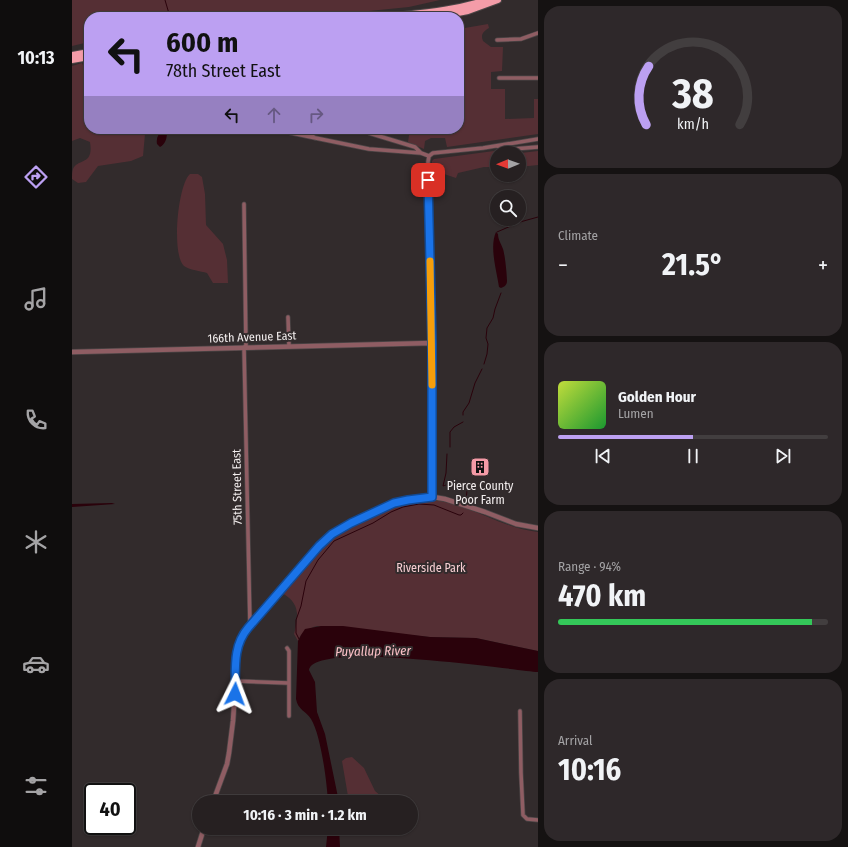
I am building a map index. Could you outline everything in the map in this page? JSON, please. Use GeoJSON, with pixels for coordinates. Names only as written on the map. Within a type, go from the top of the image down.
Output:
{"type":"FeatureCollection","features":[{"type":"Feature","properties":{"kind":"highway"},"geometry":{"type":"LineString","coordinates":[[424,12],[466,6],[486,0]]}},
{"type":"Feature","properties":{"kind":"highway"},"geometry":{"type":"LineString","coordinates":[[462,12],[498,0]]}},
{"type":"Feature","properties":{"kind":"highway"},"geometry":{"type":"LineString","coordinates":[[72,55],[84,53]]}},
{"type":"Feature","properties":{"kind":"highway"},"geometry":{"type":"LineString","coordinates":[[72,60],[84,58]]}},
{"type":"Feature","properties":{"kind":"street"},"geometry":{"type":"LineString","coordinates":[[497,40],[521,39],[538,33]]}},
{"type":"Feature","properties":{"kind":"street"},"geometry":{"type":"LineString","coordinates":[[499,78],[538,78]]}},
{"type":"Feature","properties":{"kind":"street"},"geometry":{"type":"LineString","coordinates":[[294,134],[378,150],[421,153],[429,156]]}},
{"type":"Feature","properties":{"kind":"street"},"geometry":{"type":"LineString","coordinates":[[310,134],[316,139]]}},
{"type":"Feature","properties":{"kind":"street"},"geometry":{"type":"LineString","coordinates":[[369,134],[415,148],[421,153]]}},
{"type":"Feature","properties":{"kind":"street"},"geometry":{"type":"LineString","coordinates":[[494,146],[538,139]]}},
{"type":"Feature","properties":{"kind":"street"},"geometry":{"type":"LineString","coordinates":[[432,497],[432,343],[428,162],[429,156],[433,153],[490,146]]}},
{"type":"Feature","properties":{"kind":"street"},"geometry":{"type":"LineString","coordinates":[[526,148],[538,147]]}},
{"type":"Feature","properties":{"kind":"street","name":"75th Street East"},"geometry":{"type":"LineString","coordinates":[[244,204],[250,625]]}},
{"type":"Feature","properties":{"kind":"street"},"geometry":{"type":"LineString","coordinates":[[288,317],[289,346]]}},
{"type":"Feature","properties":{"kind":"street","name":"166th Avenue East"},"geometry":{"type":"LineString","coordinates":[[72,352],[432,343]]}},
{"type":"Feature","properties":{"kind":"street"},"geometry":{"type":"LineString","coordinates":[[216,795],[227,764],[229,753],[233,721],[238,643],[250,625],[319,546],[332,534],[351,523],[394,503],[432,497],[453,501],[516,524],[538,528]]}},
{"type":"Feature","properties":{"kind":"street"},"geometry":{"type":"LineString","coordinates":[[287,648],[289,651],[289,716]]}},
{"type":"Feature","properties":{"kind":"street"},"geometry":{"type":"LineString","coordinates":[[235,682],[288,683]]}},
{"type":"Feature","properties":{"kind":"street"},"geometry":{"type":"LineString","coordinates":[[520,711],[523,815],[527,819],[538,820]]}},
{"type":"Feature","properties":{"kind":"street"},"geometry":{"type":"LineString","coordinates":[[198,847],[202,835]]}},
{"type":"Feature","properties":{"kind":"green space"},"geometry":{"type":"Polygon","coordinates":[[[72,0],[440,0],[409,7],[359,12],[84,12],[84,43],[72,46],[72,0]]]}},
{"type":"Feature","properties":{"kind":"green space"},"geometry":{"type":"Polygon","coordinates":[[[488,24],[489,28],[482,35],[483,41],[491,47],[503,47],[502,71],[491,72],[491,89],[505,89],[505,119],[534,118],[534,99],[538,99],[538,134],[447,147],[445,138],[431,138],[425,141],[424,149],[408,142],[409,134],[464,134],[464,28],[488,24]]]}},
{"type":"Feature","properties":{"kind":"green space"},"geometry":{"type":"Polygon","coordinates":[[[82,63],[84,68],[84,134],[145,134],[143,156],[131,161],[98,166],[86,182],[78,183],[72,179],[73,169],[75,166],[88,158],[91,150],[90,142],[80,138],[72,141],[72,66],[82,63]]]}},
{"type":"Feature","properties":{"kind":"green space"},"geometry":{"type":"Polygon","coordinates":[[[538,151],[538,165],[526,166],[526,152],[538,151]]]}},
{"type":"Feature","properties":{"kind":"green space"},"geometry":{"type":"Polygon","coordinates":[[[490,152],[490,167],[458,173],[456,178],[444,174],[432,175],[432,161],[434,159],[490,152]]]}},
{"type":"Feature","properties":{"kind":"green space"},"geometry":{"type":"Polygon","coordinates":[[[190,174],[198,174],[202,177],[205,194],[206,225],[223,244],[227,260],[228,283],[213,283],[207,273],[184,266],[180,259],[177,234],[179,204],[186,180],[190,174]]]}},
{"type":"Feature","properties":{"kind":"green space","name":"Riverside Park"},"geometry":{"type":"Polygon","coordinates":[[[431,500],[445,502],[472,510],[511,526],[538,532],[538,651],[476,638],[430,637],[317,626],[306,631],[301,635],[298,641],[294,634],[297,621],[297,610],[292,601],[282,593],[322,547],[340,531],[395,505],[431,500]]]}},
{"type":"Feature","properties":{"kind":"green space"},"geometry":{"type":"Polygon","coordinates":[[[352,757],[364,768],[375,791],[380,795],[348,795],[342,761],[346,758],[352,757]]]}},
{"type":"Feature","properties":{"kind":"water"},"geometry":{"type":"Polygon","coordinates":[[[167,134],[164,144],[160,147],[157,144],[157,138],[159,135],[167,134]]]}},
{"type":"Feature","properties":{"kind":"water"},"geometry":{"type":"Polygon","coordinates":[[[496,232],[503,249],[506,270],[507,282],[505,286],[501,288],[499,287],[493,252],[496,232]]]}},
{"type":"Feature","properties":{"kind":"water"},"geometry":{"type":"Polygon","coordinates":[[[72,504],[115,504],[72,507],[72,504]]]}},
{"type":"Feature","properties":{"kind":"water","name":"Puyallup River"},"geometry":{"type":"Polygon","coordinates":[[[321,626],[343,626],[430,637],[476,638],[538,651],[538,672],[415,659],[376,657],[343,657],[319,661],[309,670],[315,682],[317,712],[325,734],[338,795],[327,795],[321,747],[315,726],[309,716],[298,706],[296,699],[298,641],[305,629],[321,626]]]}},
{"type":"Feature","properties":{"kind":"water"},"geometry":{"type":"Polygon","coordinates":[[[327,835],[339,835],[340,847],[326,847],[327,835]]]}},
{"type":"Feature","properties":{"kind":"waterway"},"geometry":{"type":"LineString","coordinates":[[165,0],[169,12]]}},
{"type":"Feature","properties":{"kind":"waterway"},"geometry":{"type":"LineString","coordinates":[[497,232],[520,222],[538,217]]}},
{"type":"Feature","properties":{"kind":"waterway"},"geometry":{"type":"LineString","coordinates":[[484,364],[488,344],[486,338],[487,328],[493,318],[501,293]]}},
{"type":"Feature","properties":{"kind":"waterway"},"geometry":{"type":"LineString","coordinates":[[463,415],[482,369]]}},
{"type":"Feature","properties":{"kind":"waterway"},"geometry":{"type":"LineString","coordinates":[[450,447],[450,432],[454,427],[463,422]]}},
{"type":"Feature","properties":{"kind":"waterway"},"geometry":{"type":"LineString","coordinates":[[447,454],[446,473],[443,486],[453,483],[462,485],[467,491],[466,499]]}},
{"type":"Feature","properties":{"kind":"waterway"},"geometry":{"type":"LineString","coordinates":[[299,639],[296,633],[296,620],[301,606],[306,581],[318,560],[334,541],[403,507],[419,504],[434,505],[459,515],[463,513]]}},
{"type":"Feature","properties":{"kind":"slow traffic"},"geometry":{"type":"LineString","coordinates":[[430,261],[432,385]]}},
{"type":"Feature","properties":{"kind":"place","name":"Pierce County Poor Farm"},"geometry":{"type":"Point","coordinates":[480,467]}},
{"type":"Feature","properties":{"kind":"route"},"geometry":{"type":"LineString","coordinates":[[235,694],[238,643],[245,631],[326,538],[339,529],[394,503],[416,498],[432,497],[432,343],[428,180]]}}]}
